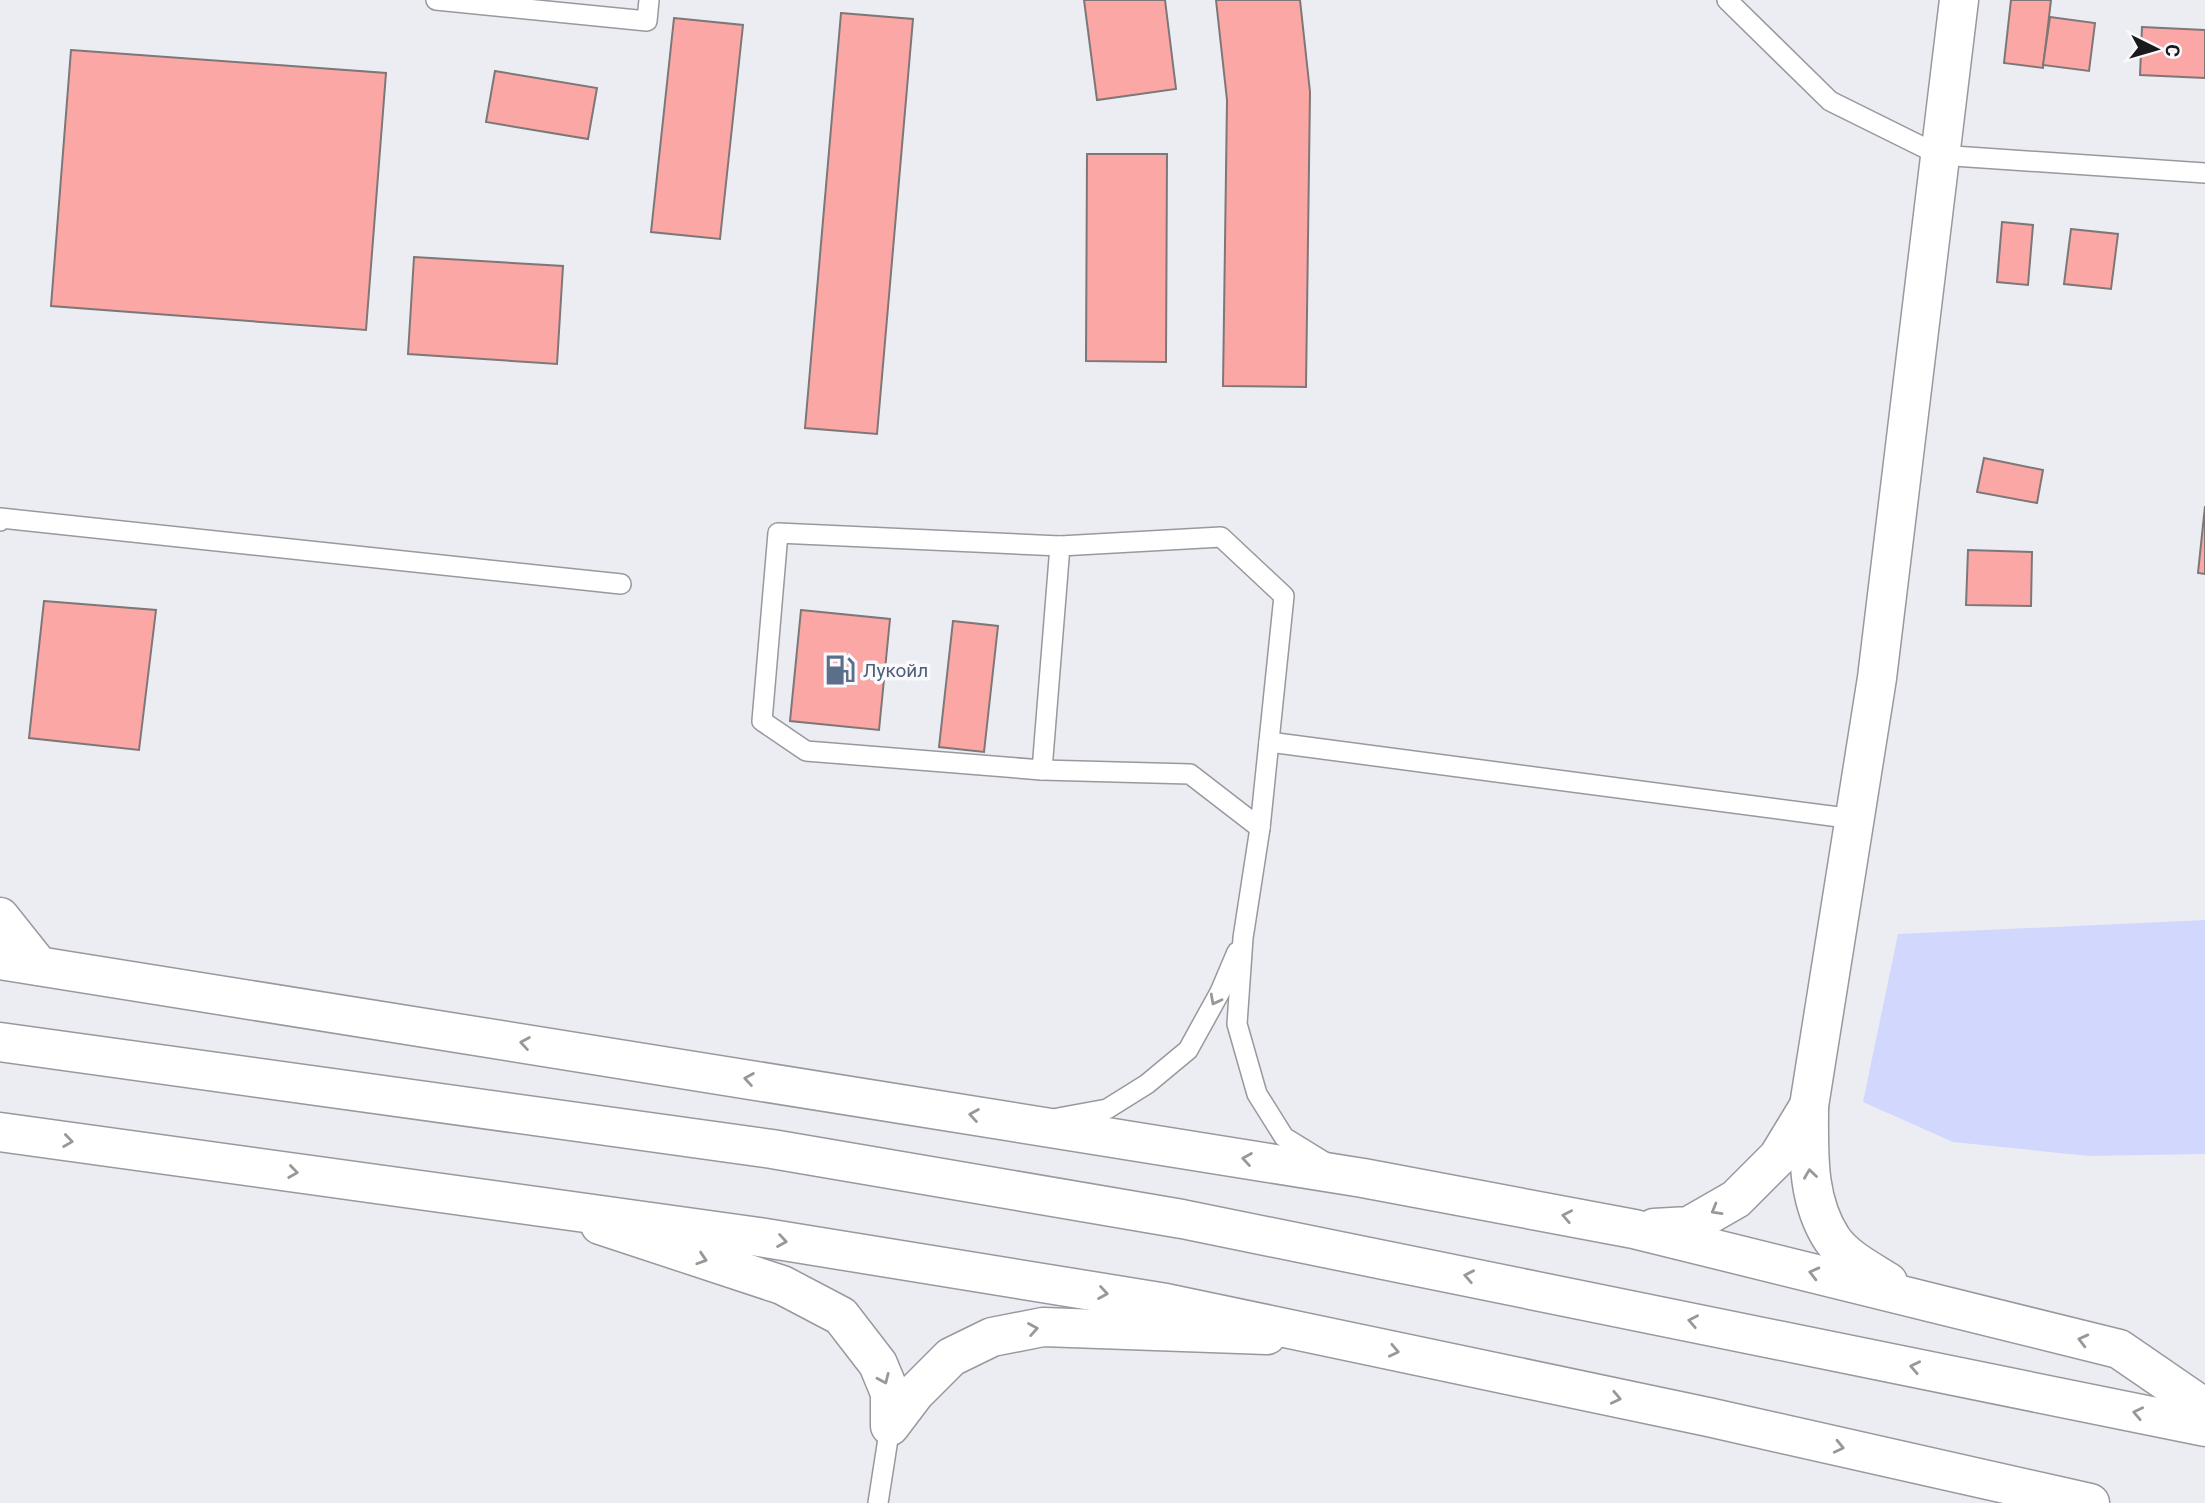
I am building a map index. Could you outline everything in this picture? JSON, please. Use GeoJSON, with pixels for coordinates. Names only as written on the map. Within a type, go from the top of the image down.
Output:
{"type":"FeatureCollection","features":[{"type":"Feature","properties":{"kind":"main road"},"geometry":{"type":"LineString","coordinates":[[1910,1296],[1857,1262],[1833,1240],[1814,1201],[1809,1165],[1809,1107],[1877,678],[1959,0]]}},
{"type":"Feature","properties":{"kind":"main road"},"geometry":{"type":"LineString","coordinates":[[0,917],[39,966]]}},
{"type":"Feature","properties":{"kind":"main road"},"geometry":{"type":"LineString","coordinates":[[0,960],[1363,1178],[1634,1229],[2119,1349],[2205,1408]]}},
{"type":"Feature","properties":{"kind":"main road"},"geometry":{"type":"LineString","coordinates":[[0,1042],[772,1149],[1169,1216],[2205,1427]]}},
{"type":"Feature","properties":{"kind":"main road"},"geometry":{"type":"LineString","coordinates":[[1634,1229],[1689,1226],[1736,1199],[1778,1157],[1809,1107]]}},
{"type":"Feature","properties":{"kind":"main road"},"geometry":{"type":"LineString","coordinates":[[0,1132],[759,1237],[1152,1301],[1722,1420],[2090,1503]]}},
{"type":"Feature","properties":{"kind":"main road"},"geometry":{"type":"LineString","coordinates":[[544,1206],[782,1285],[841,1316],[878,1364],[890,1393],[890,1426]]}},
{"type":"Feature","properties":{"kind":"main road"},"geometry":{"type":"LineString","coordinates":[[890,1426],[915,1393],[951,1357],[992,1337],[1005,1334],[1043,1327],[1327,1337]]}},
{"type":"Feature","properties":{"kind":"lane"},"geometry":{"type":"LineString","coordinates":[[436,0],[647,21],[649,0]]}},
{"type":"Feature","properties":{"kind":"lane"},"geometry":{"type":"LineString","coordinates":[[1727,0],[1830,101],[1939,155],[2205,173]]}},
{"type":"Feature","properties":{"kind":"lane"},"geometry":{"type":"LineString","coordinates":[[0,521],[0,518],[621,584]]}},
{"type":"Feature","properties":{"kind":"lane"},"geometry":{"type":"LineString","coordinates":[[1260,828],[1189,774],[1042,771],[806,751],[762,721],[778,533],[1060,547],[1221,537],[1284,596],[1260,828],[1243,938],[1237,1024],[1257,1094],[1284,1137],[1315,1157],[1363,1178]]}},
{"type":"Feature","properties":{"kind":"lane"},"geometry":{"type":"LineString","coordinates":[[1042,771],[1060,547]]}},
{"type":"Feature","properties":{"kind":"lane"},"geometry":{"type":"LineString","coordinates":[[1269,741],[1854,819]]}},
{"type":"Feature","properties":{"kind":"lane"},"geometry":{"type":"LineString","coordinates":[[1027,1123],[1107,1109],[1147,1084],[1188,1050],[1220,992],[1243,938]]}},
{"type":"Feature","properties":{"kind":"lane"},"geometry":{"type":"LineString","coordinates":[[878,1503],[890,1426]]}},
{"type":"Feature","properties":{"kind":"shaded area"},"geometry":{"type":"Polygon","coordinates":[[[2205,920],[2205,1154],[2089,1156],[1953,1142],[1863,1102],[1898,934],[2205,920]]]}},
{"type":"Feature","properties":{"kind":"building"},"geometry":{"type":"Polygon","coordinates":[[[1084,0],[1165,0],[1176,89],[1097,100],[1084,0]]]}},
{"type":"Feature","properties":{"kind":"building"},"geometry":{"type":"Polygon","coordinates":[[[1216,0],[1300,0],[1310,92],[1306,387],[1223,386],[1227,100],[1216,0]]]}},
{"type":"Feature","properties":{"kind":"building"},"geometry":{"type":"Polygon","coordinates":[[[2011,0],[2051,0],[2043,68],[2004,63],[2011,0]]]}},
{"type":"Feature","properties":{"kind":"building"},"geometry":{"type":"Polygon","coordinates":[[[841,13],[913,19],[877,434],[805,428],[841,13]]]}},
{"type":"Feature","properties":{"kind":"building"},"geometry":{"type":"Polygon","coordinates":[[[2050,17],[2095,23],[2089,71],[2043,65],[2050,17]]]}},
{"type":"Feature","properties":{"kind":"building"},"geometry":{"type":"Polygon","coordinates":[[[674,18],[743,25],[720,239],[651,232],[674,18]]]}},
{"type":"Feature","properties":{"kind":"building"},"geometry":{"type":"Polygon","coordinates":[[[2142,27],[2205,30],[2205,78],[2140,75],[2142,27]]]}},
{"type":"Feature","properties":{"kind":"building"},"geometry":{"type":"Polygon","coordinates":[[[71,50],[386,73],[366,330],[51,306],[71,50]]]}},
{"type":"Feature","properties":{"kind":"building"},"geometry":{"type":"Polygon","coordinates":[[[495,71],[597,88],[588,139],[486,122],[495,71]]]}},
{"type":"Feature","properties":{"kind":"building"},"geometry":{"type":"Polygon","coordinates":[[[1087,154],[1167,154],[1166,362],[1086,361],[1087,154]]]}},
{"type":"Feature","properties":{"kind":"building"},"geometry":{"type":"Polygon","coordinates":[[[2002,222],[2033,225],[2028,285],[1997,282],[2002,222]]]}},
{"type":"Feature","properties":{"kind":"building"},"geometry":{"type":"Polygon","coordinates":[[[2071,229],[2118,234],[2111,289],[2064,284],[2071,229]]]}},
{"type":"Feature","properties":{"kind":"building"},"geometry":{"type":"Polygon","coordinates":[[[414,257],[563,266],[557,364],[408,354],[414,257]]]}},
{"type":"Feature","properties":{"kind":"building"},"geometry":{"type":"Polygon","coordinates":[[[1984,458],[2043,470],[2037,503],[1977,492],[1984,458]]]}},
{"type":"Feature","properties":{"kind":"building"},"geometry":{"type":"Polygon","coordinates":[[[2205,506],[2205,574],[2198,573],[2205,506]]]}},
{"type":"Feature","properties":{"kind":"building"},"geometry":{"type":"Polygon","coordinates":[[[1968,550],[2032,552],[2031,606],[1966,605],[1968,550]]]}},
{"type":"Feature","properties":{"kind":"building"},"geometry":{"type":"Polygon","coordinates":[[[44,601],[156,610],[139,750],[29,738],[44,601]]]}},
{"type":"Feature","properties":{"kind":"building","name":"Лукойл"},"geometry":{"type":"Polygon","coordinates":[[[801,610],[890,619],[879,730],[790,721],[801,610]]]}},
{"type":"Feature","properties":{"kind":"building"},"geometry":{"type":"Polygon","coordinates":[[[953,621],[998,626],[984,752],[939,747],[953,621]]]}},
{"type":"Feature","properties":{"kind":"place","name":"Лукойл"},"geometry":{"type":"Point","coordinates":[840,670]}}]}
